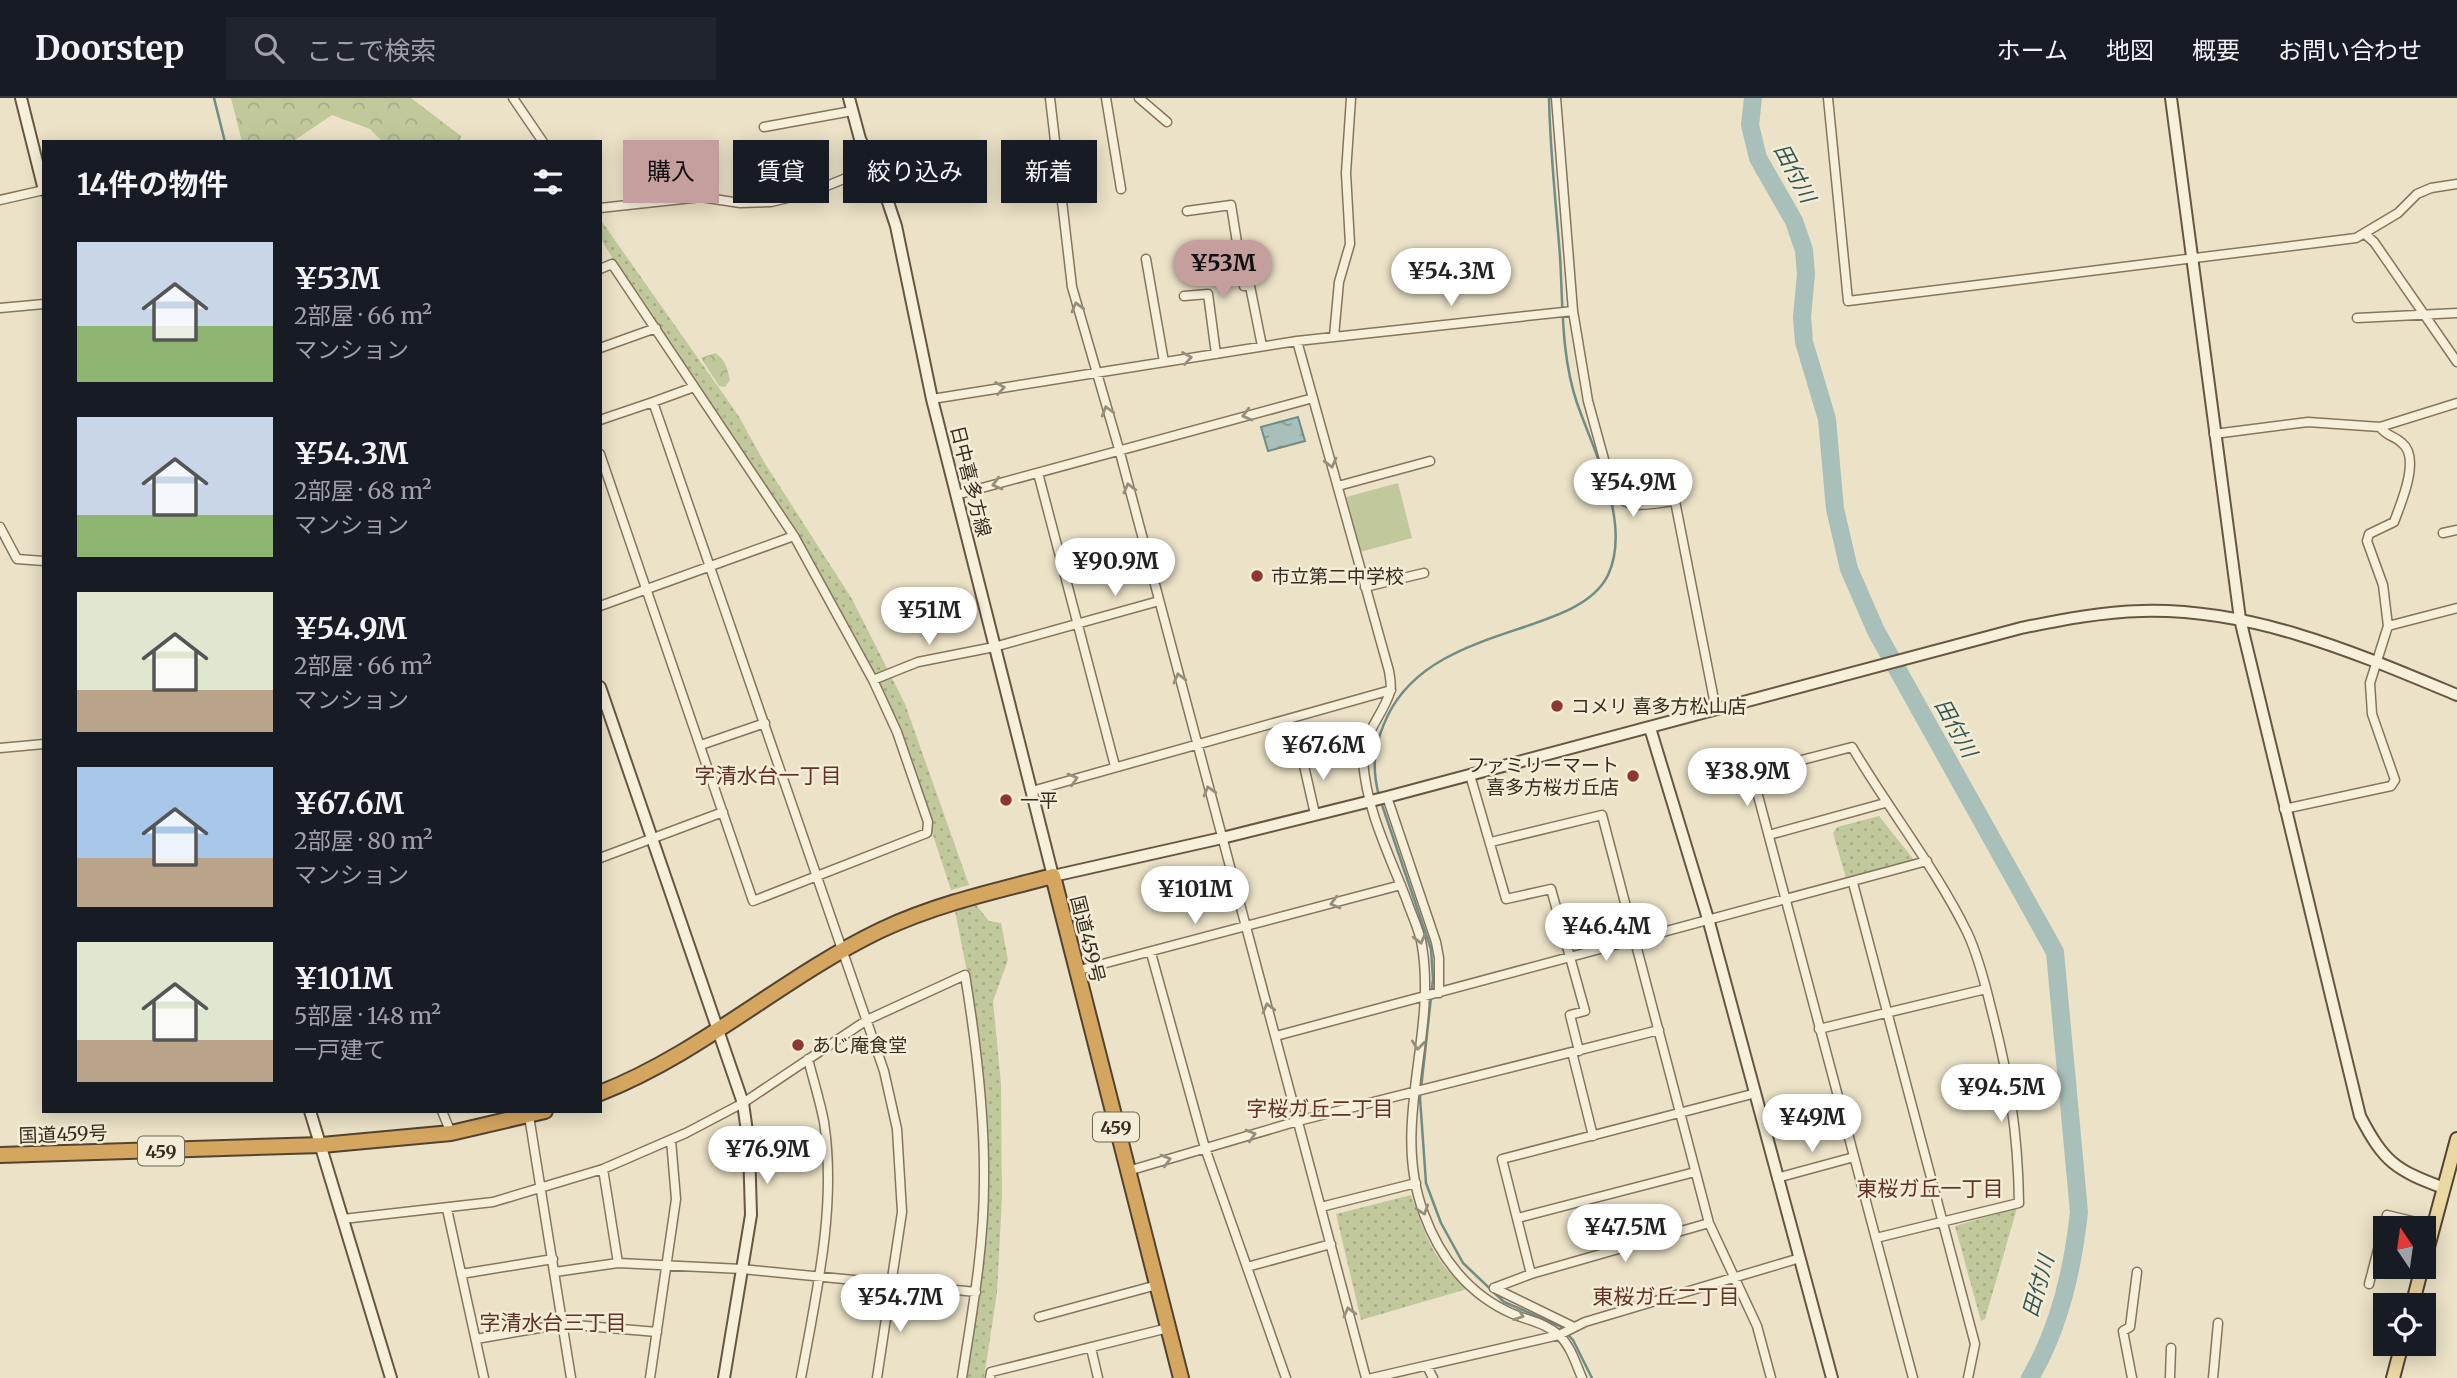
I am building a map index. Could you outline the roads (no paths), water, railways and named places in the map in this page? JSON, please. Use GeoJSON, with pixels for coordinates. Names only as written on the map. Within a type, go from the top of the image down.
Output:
{"type":"FeatureCollection","features":[{"type":"Feature","properties":{"kind":"highway","name":"国道459号"},"geometry":{"type":"LineString","coordinates":[[602,1092],[639,1075],[720,1029],[844,950],[920,914],[962,899],[1053,876],[1181,1378]]}},
{"type":"Feature","properties":{"kind":"highway","name":"国道459号"},"geometry":{"type":"LineString","coordinates":[[0,1156],[322,1145],[451,1133],[539,1113]]}},
{"type":"Feature","properties":{"kind":"main road"},"geometry":{"type":"LineString","coordinates":[[2436,1216],[2457,1139]]}},
{"type":"Feature","properties":{"kind":"main road"},"geometry":{"type":"LineString","coordinates":[[2393,1378],[2399,1356]]}},
{"type":"Feature","properties":{"kind":"street"},"geometry":{"type":"LineString","coordinates":[[21,98],[42,182]]}},
{"type":"Feature","properties":{"kind":"street"},"geometry":{"type":"LineString","coordinates":[[513,98],[542,140]]}},
{"type":"Feature","properties":{"kind":"street","name":"日中喜多方線"},"geometry":{"type":"LineString","coordinates":[[849,98],[863,140]]}},
{"type":"Feature","properties":{"kind":"street"},"geometry":{"type":"LineString","coordinates":[[1050,98],[1072,287],[1119,449],[1366,1378]]}},
{"type":"Feature","properties":{"kind":"street"},"geometry":{"type":"LineString","coordinates":[[1106,98],[1121,190]]}},
{"type":"Feature","properties":{"kind":"street"},"geometry":{"type":"LineString","coordinates":[[1139,98],[1167,122]]}},
{"type":"Feature","properties":{"kind":"street"},"geometry":{"type":"LineString","coordinates":[[1334,337],[1339,282],[1350,244],[1346,173],[1351,98]]}},
{"type":"Feature","properties":{"kind":"street"},"geometry":{"type":"LineString","coordinates":[[1556,98],[1573,311],[1588,401],[1613,492],[1626,504],[1675,501],[1716,710]]}},
{"type":"Feature","properties":{"kind":"street"},"geometry":{"type":"LineString","coordinates":[[1828,98],[1848,301],[2366,235],[2375,224],[2398,213],[2417,194],[2431,188],[2457,184]]}},
{"type":"Feature","properties":{"kind":"street"},"geometry":{"type":"LineString","coordinates":[[2171,98],[2195,258],[2214,434],[2241,620],[2284,809],[2360,1116],[2377,1149],[2391,1163],[2414,1177],[2444,1188]]}},
{"type":"Feature","properties":{"kind":"street"},"geometry":{"type":"LineString","coordinates":[[764,127],[852,111]]}},
{"type":"Feature","properties":{"kind":"street"},"geometry":{"type":"LineString","coordinates":[[602,208],[701,197],[740,203],[771,202],[811,192],[843,179]]}},
{"type":"Feature","properties":{"kind":"street"},"geometry":{"type":"LineString","coordinates":[[0,200],[42,190]]}},
{"type":"Feature","properties":{"kind":"street","name":"日中喜多方線"},"geometry":{"type":"LineString","coordinates":[[887,203],[896,226],[932,399],[1053,876]]}},
{"type":"Feature","properties":{"kind":"street"},"geometry":{"type":"LineString","coordinates":[[1187,211],[1231,205],[1244,286],[1250,286],[1262,346]]}},
{"type":"Feature","properties":{"kind":"street"},"geometry":{"type":"LineString","coordinates":[[2366,235],[2382,253],[2422,315],[2457,362]]}},
{"type":"Feature","properties":{"kind":"street"},"geometry":{"type":"LineString","coordinates":[[1146,259],[1164,362]]}},
{"type":"Feature","properties":{"kind":"street"},"geometry":{"type":"LineString","coordinates":[[602,268],[612,264],[794,536],[873,680],[897,732],[928,822],[927,833],[753,901],[602,460]]}},
{"type":"Feature","properties":{"kind":"street"},"geometry":{"type":"LineString","coordinates":[[1184,296],[1208,294],[1216,354]]}},
{"type":"Feature","properties":{"kind":"street"},"geometry":{"type":"LineString","coordinates":[[0,308],[42,304]]}},
{"type":"Feature","properties":{"kind":"street"},"geometry":{"type":"LineString","coordinates":[[932,399],[1297,341],[1573,311]]}},
{"type":"Feature","properties":{"kind":"street"},"geometry":{"type":"LineString","coordinates":[[2357,318],[2457,313]]}},
{"type":"Feature","properties":{"kind":"street"},"geometry":{"type":"LineString","coordinates":[[602,347],[656,328]]}},
{"type":"Feature","properties":{"kind":"street"},"geometry":{"type":"LineString","coordinates":[[1297,341],[1391,690],[1376,718],[1363,755],[1370,800],[1422,948],[1424,996],[1413,1094],[1411,1151],[1423,1213],[1446,1260],[1464,1281],[1513,1314],[1542,1323],[1559,1335],[1582,1378]]}},
{"type":"Feature","properties":{"kind":"street"},"geometry":{"type":"LineString","coordinates":[[602,420],[694,387]]}},
{"type":"Feature","properties":{"kind":"street"},"geometry":{"type":"LineString","coordinates":[[956,495],[1313,398]]}},
{"type":"Feature","properties":{"kind":"street"},"geometry":{"type":"LineString","coordinates":[[653,402],[844,950],[888,1090],[900,1155],[902,1212],[894,1284],[877,1378]]}},
{"type":"Feature","properties":{"kind":"street"},"geometry":{"type":"LineString","coordinates":[[2214,434],[2308,422],[2380,427],[2457,403]]}},
{"type":"Feature","properties":{"kind":"street"},"geometry":{"type":"LineString","coordinates":[[2284,809],[2394,784],[2394,774],[2372,714],[2370,683],[2388,626],[2383,585],[2367,541],[2369,534],[2394,522],[2408,480],[2410,459],[2405,445],[2380,427]]}},
{"type":"Feature","properties":{"kind":"street"},"geometry":{"type":"LineString","coordinates":[[1338,486],[1430,461]]}},
{"type":"Feature","properties":{"kind":"street"},"geometry":{"type":"LineString","coordinates":[[1038,473],[1115,766]]}},
{"type":"Feature","properties":{"kind":"street"},"geometry":{"type":"LineString","coordinates":[[0,527],[4,543],[17,559],[42,561]]}},
{"type":"Feature","properties":{"kind":"street"},"geometry":{"type":"LineString","coordinates":[[2443,533],[2457,530]]}},
{"type":"Feature","properties":{"kind":"street"},"geometry":{"type":"LineString","coordinates":[[602,605],[794,536]]}},
{"type":"Feature","properties":{"kind":"street"},"geometry":{"type":"LineString","coordinates":[[1365,587],[1424,573]]}},
{"type":"Feature","properties":{"kind":"street"},"geometry":{"type":"LineString","coordinates":[[873,680],[918,662],[994,647],[1159,601]]}},
{"type":"Feature","properties":{"kind":"street"},"geometry":{"type":"LineString","coordinates":[[2388,626],[2457,608]]}},
{"type":"Feature","properties":{"kind":"street"},"geometry":{"type":"LineString","coordinates":[[1053,876],[1387,797],[2021,628],[2096,614],[2167,611],[2241,620],[2298,634],[2378,662],[2457,695]]}},
{"type":"Feature","properties":{"kind":"street"},"geometry":{"type":"LineString","coordinates":[[1032,791],[1391,690]]}},
{"type":"Feature","properties":{"kind":"street"},"geometry":{"type":"LineString","coordinates":[[602,693],[720,1029],[743,1103],[752,1191],[724,1378]]}},
{"type":"Feature","properties":{"kind":"street"},"geometry":{"type":"LineString","coordinates":[[701,746],[765,723]]}},
{"type":"Feature","properties":{"kind":"street"},"geometry":{"type":"LineString","coordinates":[[1650,728],[1709,922],[1832,1378]]}},
{"type":"Feature","properties":{"kind":"street"},"geometry":{"type":"LineString","coordinates":[[0,748],[42,744]]}},
{"type":"Feature","properties":{"kind":"street"},"geometry":{"type":"LineString","coordinates":[[1876,1238],[2019,1203],[2018,1137],[1986,989],[1968,934],[1927,861],[1885,803],[1852,747],[1752,773],[1913,1378]]}},
{"type":"Feature","properties":{"kind":"street"},"geometry":{"type":"LineString","coordinates":[[1302,757],[1315,814]]}},
{"type":"Feature","properties":{"kind":"street"},"geometry":{"type":"LineString","coordinates":[[1469,775],[1506,899],[1551,889],[1584,1011],[1570,1015],[1593,1136]]}},
{"type":"Feature","properties":{"kind":"street"},"geometry":{"type":"LineString","coordinates":[[1387,797],[1436,942],[1439,993]]}},
{"type":"Feature","properties":{"kind":"street"},"geometry":{"type":"LineString","coordinates":[[1769,835],[1885,803]]}},
{"type":"Feature","properties":{"kind":"street"},"geometry":{"type":"LineString","coordinates":[[602,857],[723,812]]}},
{"type":"Feature","properties":{"kind":"street"},"geometry":{"type":"LineString","coordinates":[[1491,842],[1602,815],[1709,1223],[1757,1326],[1771,1378]]}},
{"type":"Feature","properties":{"kind":"street"},"geometry":{"type":"LineString","coordinates":[[1276,1036],[1570,956],[1709,922],[1927,861]]}},
{"type":"Feature","properties":{"kind":"street"},"geometry":{"type":"LineString","coordinates":[[1853,883],[1975,1344],[1968,1378]]}},
{"type":"Feature","properties":{"kind":"street"},"geometry":{"type":"LineString","coordinates":[[1076,971],[1401,885]]}},
{"type":"Feature","properties":{"kind":"street"},"geometry":{"type":"LineString","coordinates":[[1151,953],[1205,1148],[1286,1378]]}},
{"type":"Feature","properties":{"kind":"street"},"geometry":{"type":"LineString","coordinates":[[343,1219],[447,1209],[541,1190],[603,1170],[671,1140],[743,1103],[867,1020],[965,975],[981,1101],[984,1182],[976,1292],[962,1378]]}},
{"type":"Feature","properties":{"kind":"street"},"geometry":{"type":"LineString","coordinates":[[1819,1029],[1986,989]]}},
{"type":"Feature","properties":{"kind":"street"},"geometry":{"type":"LineString","coordinates":[[1128,1171],[1298,1121],[1659,1030]]}},
{"type":"Feature","properties":{"kind":"street"},"geometry":{"type":"LineString","coordinates":[[801,1378],[819,1277],[827,1165],[824,1122],[808,1059]]}},
{"type":"Feature","properties":{"kind":"street"},"geometry":{"type":"LineString","coordinates":[[1531,1274],[1503,1159],[1681,1115],[1756,1093]]}},
{"type":"Feature","properties":{"kind":"street"},"geometry":{"type":"LineString","coordinates":[[311,1113],[391,1378]]}},
{"type":"Feature","properties":{"kind":"street"},"geometry":{"type":"LineString","coordinates":[[443,1113],[451,1133]]}},
{"type":"Feature","properties":{"kind":"street"},"geometry":{"type":"LineString","coordinates":[[529,1116],[570,1378]]}},
{"type":"Feature","properties":{"kind":"street"},"geometry":{"type":"LineString","coordinates":[[650,1378],[676,1199],[671,1140]]}},
{"type":"Feature","properties":{"kind":"street"},"geometry":{"type":"LineString","coordinates":[[1777,1178],[1853,1157]]}},
{"type":"Feature","properties":{"kind":"street"},"geometry":{"type":"LineString","coordinates":[[603,1170],[618,1263]]}},
{"type":"Feature","properties":{"kind":"street"},"geometry":{"type":"LineString","coordinates":[[1518,1218],[1695,1172]]}},
{"type":"Feature","properties":{"kind":"street"},"geometry":{"type":"LineString","coordinates":[[1321,1207],[1416,1183]]}},
{"type":"Feature","properties":{"kind":"street"},"geometry":{"type":"LineString","coordinates":[[447,1209],[484,1378]]}},
{"type":"Feature","properties":{"kind":"street"},"geometry":{"type":"LineString","coordinates":[[1574,1327],[1494,1288],[1531,1274],[1709,1223]]}},
{"type":"Feature","properties":{"kind":"street"},"geometry":{"type":"LineString","coordinates":[[1247,1267],[1331,1244]]}},
{"type":"Feature","properties":{"kind":"street"},"geometry":{"type":"LineString","coordinates":[[1374,1378],[1559,1335],[1574,1327],[1800,1258]]}},
{"type":"Feature","properties":{"kind":"street"},"geometry":{"type":"LineString","coordinates":[[461,1274],[553,1259]]}},
{"type":"Feature","properties":{"kind":"street"},"geometry":{"type":"LineString","coordinates":[[555,1272],[618,1263],[742,1269],[976,1292]]}},
{"type":"Feature","properties":{"kind":"street"},"geometry":{"type":"LineString","coordinates":[[2369,1284],[2373,1268]]}},
{"type":"Feature","properties":{"kind":"street"},"geometry":{"type":"LineString","coordinates":[[2132,1378],[2123,1331],[2130,1327],[2137,1272]]}},
{"type":"Feature","properties":{"kind":"street"},"geometry":{"type":"LineString","coordinates":[[1039,1317],[1157,1285]]}},
{"type":"Feature","properties":{"kind":"street"},"geometry":{"type":"LineString","coordinates":[[2213,1378],[2218,1323]]}},
{"type":"Feature","properties":{"kind":"street"},"geometry":{"type":"LineString","coordinates":[[475,1339],[563,1324],[657,1332]]}},
{"type":"Feature","properties":{"kind":"street"},"geometry":{"type":"LineString","coordinates":[[990,1378],[991,1373],[1168,1328]]}},
{"type":"Feature","properties":{"kind":"street"},"geometry":{"type":"LineString","coordinates":[[1091,1348],[1098,1378]]}},
{"type":"Feature","properties":{"kind":"street"},"geometry":{"type":"LineString","coordinates":[[2171,1348],[2171,1378]]}},
{"type":"Feature","properties":{"kind":"street"},"geometry":{"type":"LineString","coordinates":[[1427,1366],[1433,1378]]}},
{"type":"Feature","properties":{"kind":"water"},"geometry":{"type":"Polygon","coordinates":[[[1298,417],[1305,441],[1268,451],[1261,427],[1298,417]]]}},
{"type":"Feature","properties":{"kind":"waterway"},"geometry":{"type":"LineString","coordinates":[[214,98],[224,140]]}},
{"type":"Feature","properties":{"kind":"waterway"},"geometry":{"type":"LineString","coordinates":[[1379,796],[1375,774],[1377,745],[1388,715],[1409,685],[1438,663],[1470,646],[1567,610],[1592,595],[1608,575],[1614,555],[1616,533],[1608,488],[1577,403],[1565,349],[1549,98]]}},
{"type":"Feature","properties":{"kind":"waterway","name":"田付川"},"geometry":{"type":"LineString","coordinates":[[1753,98],[1750,125],[1758,158],[1794,221],[1804,250],[1804,342],[1827,419],[1835,509],[1849,569],[1876,631],[2055,952],[2079,1212],[2073,1255],[2057,1319],[2030,1378]]}},
{"type":"Feature","properties":{"kind":"waterway"},"geometry":{"type":"LineString","coordinates":[[1381,802],[1431,949],[1433,979],[1420,1098],[1426,1183],[1441,1223],[1463,1263],[1504,1302],[1560,1326],[1573,1340],[1592,1378]]}},
{"type":"Feature","properties":{"kind":"place","name":"市立第二中学校"},"geometry":{"type":"Point","coordinates":[1257,576]}},
{"type":"Feature","properties":{"kind":"place","name":"コメリ 喜多方松山店"},"geometry":{"type":"Point","coordinates":[1557,706]}},
{"type":"Feature","properties":{"kind":"place","name":"ファミリーマート 喜多方桜ガ丘店"},"geometry":{"type":"Point","coordinates":[1633,776]}},
{"type":"Feature","properties":{"kind":"place","name":"一平"},"geometry":{"type":"Point","coordinates":[1006,800]}},
{"type":"Feature","properties":{"kind":"place","name":"あじ庵食堂"},"geometry":{"type":"Point","coordinates":[798,1045]}},
{"type":"Feature","properties":{"kind":"district","name":"字清水台一丁目"},"geometry":{"type":"Point","coordinates":[768,775]}},
{"type":"Feature","properties":{"kind":"district","name":"字桜ガ丘二丁目"},"geometry":{"type":"Point","coordinates":[1320,1108]}},
{"type":"Feature","properties":{"kind":"district","name":"東桜ガ丘一丁目"},"geometry":{"type":"Point","coordinates":[1930,1188]}},
{"type":"Feature","properties":{"kind":"district","name":"東桜ガ丘二丁目"},"geometry":{"type":"Point","coordinates":[1666,1296]}},
{"type":"Feature","properties":{"kind":"district","name":"字清水台三丁目"},"geometry":{"type":"Point","coordinates":[553,1322]}}]}
